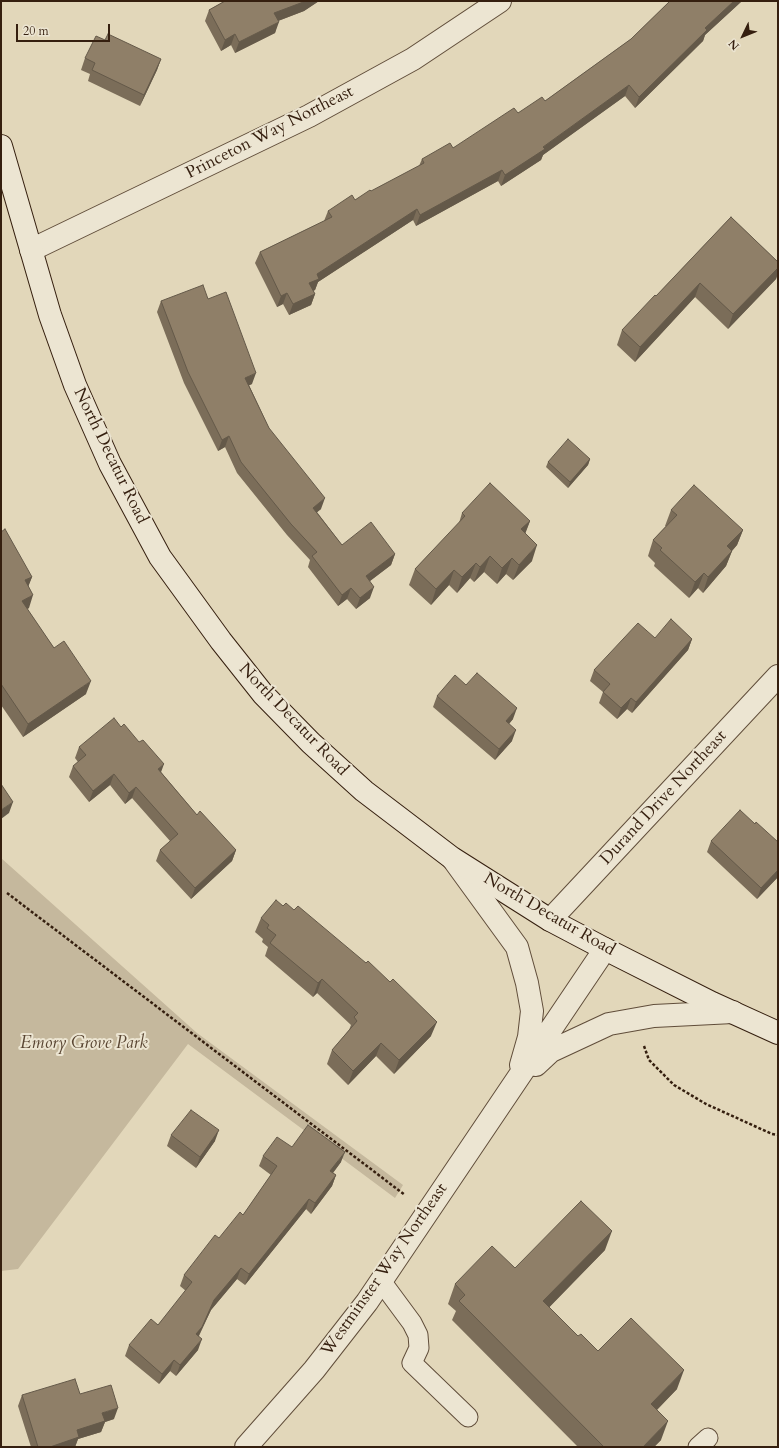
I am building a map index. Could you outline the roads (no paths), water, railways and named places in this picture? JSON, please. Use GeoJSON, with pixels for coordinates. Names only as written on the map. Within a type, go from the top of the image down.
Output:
{"type":"FeatureCollection","features":[{"type":"Feature","properties":{"kind":"street","name":"Princeton Way Northeast"},"geometry":{"type":"LineString","coordinates":[[31,250],[309,116],[414,59],[500,1]]}},
{"type":"Feature","properties":{"kind":"street","name":"North Decatur Road"},"geometry":{"type":"LineString","coordinates":[[1,146],[50,315],[75,385],[110,464],[160,556],[220,641],[263,694],[311,743],[364,791],[452,858],[550,920],[605,949],[778,1033]]}},
{"type":"Feature","properties":{"kind":"street","name":"Durand Drive Northeast"},"geometry":{"type":"LineString","coordinates":[[550,920],[778,676]]}},
{"type":"Feature","properties":{"kind":"street","name":"Westminster Way Northeast"},"geometry":{"type":"LineString","coordinates":[[452,858],[517,947],[525,975],[532,1011],[529,1037],[515,1085]]}},
{"type":"Feature","properties":{"kind":"street","name":"Westminster Way Northeast"},"geometry":{"type":"LineString","coordinates":[[246,1447],[314,1370],[381,1281],[515,1085],[605,949]]}},
{"type":"Feature","properties":{"kind":"street","name":"Westminster Way Northeast"},"geometry":{"type":"LineString","coordinates":[[515,1085],[551,1051],[609,1024],[654,1016],[733,1012]]}},
{"type":"Feature","properties":{"kind":"lane"},"geometry":{"type":"LineString","coordinates":[[381,1281],[412,1323],[418,1335],[419,1348],[412,1363],[468,1417]]}},
{"type":"Feature","properties":{"kind":"park label","name":"Emory Grove Park"},"geometry":{"type":"Point","coordinates":[84,1044]}}]}
